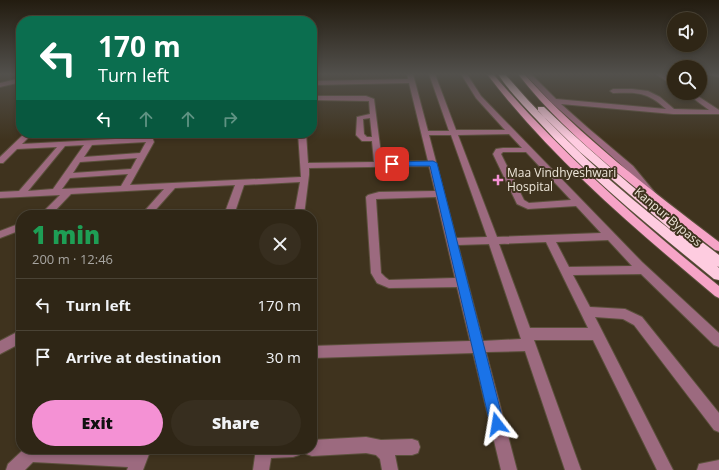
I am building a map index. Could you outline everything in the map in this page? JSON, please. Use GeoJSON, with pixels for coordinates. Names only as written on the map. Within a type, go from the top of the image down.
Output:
{"type":"FeatureCollection","features":[{"type":"Feature","properties":{"kind":"highway","name":"Kanpur Bypass"},"geometry":{"type":"LineString","coordinates":[[519,96],[569,149],[647,218],[719,275]]}},
{"type":"Feature","properties":{"kind":"highway","name":"Kanpur Bypass"},"geometry":{"type":"LineString","coordinates":[[529,96],[583,150],[664,219],[719,262]]}},
{"type":"Feature","properties":{"kind":"main road"},"geometry":{"type":"LineString","coordinates":[[508,96],[552,144],[638,226],[719,293]]}},
{"type":"Feature","properties":{"kind":"main road"},"geometry":{"type":"LineString","coordinates":[[540,96],[591,144],[719,247]]}},
{"type":"Feature","properties":{"kind":"street"},"geometry":{"type":"LineString","coordinates":[[416,96],[509,470]]}},
{"type":"Feature","properties":{"kind":"street"},"geometry":{"type":"LineString","coordinates":[[440,96],[493,240],[573,470]]}},
{"type":"Feature","properties":{"kind":"street"},"geometry":{"type":"LineString","coordinates":[[477,96],[643,270],[719,341]]}},
{"type":"Feature","properties":{"kind":"street"},"geometry":{"type":"LineString","coordinates":[[549,96],[575,121],[630,167],[644,181],[653,195]]}},
{"type":"Feature","properties":{"kind":"street"},"geometry":{"type":"LineString","coordinates":[[655,96],[673,112]]}},
{"type":"Feature","properties":{"kind":"street"},"geometry":{"type":"LineString","coordinates":[[317,98],[370,98],[373,101],[378,164]]}},
{"type":"Feature","properties":{"kind":"street"},"geometry":{"type":"LineString","coordinates":[[553,100],[595,106],[673,112],[718,112]]}},
{"type":"Feature","properties":{"kind":"street"},"geometry":{"type":"LineString","coordinates":[[700,100],[718,112]]}},
{"type":"Feature","properties":{"kind":"street"},"geometry":{"type":"LineString","coordinates":[[374,115],[360,117],[360,136],[363,138],[376,139]]}},
{"type":"Feature","properties":{"kind":"street"},"geometry":{"type":"LineString","coordinates":[[426,133],[512,132]]}},
{"type":"Feature","properties":{"kind":"street"},"geometry":{"type":"LineString","coordinates":[[0,161],[24,138]]}},
{"type":"Feature","properties":{"kind":"street"},"geometry":{"type":"LineString","coordinates":[[300,210],[304,179],[302,138]]}},
{"type":"Feature","properties":{"kind":"street"},"geometry":{"type":"LineString","coordinates":[[14,147],[149,139],[150,142],[124,188]]}},
{"type":"Feature","properties":{"kind":"street"},"geometry":{"type":"LineString","coordinates":[[56,192],[90,142]]}},
{"type":"Feature","properties":{"kind":"street"},"geometry":{"type":"LineString","coordinates":[[21,194],[63,144]]}},
{"type":"Feature","properties":{"kind":"street"},"geometry":{"type":"LineString","coordinates":[[528,150],[499,150],[496,154],[520,202],[528,206],[578,203]]}},
{"type":"Feature","properties":{"kind":"street"},"geometry":{"type":"LineString","coordinates":[[78,160],[143,155]]}},
{"type":"Feature","properties":{"kind":"street"},"geometry":{"type":"LineString","coordinates":[[304,166],[433,163]]}},
{"type":"Feature","properties":{"kind":"street"},"geometry":{"type":"LineString","coordinates":[[67,176],[134,171]]}},
{"type":"Feature","properties":{"kind":"street"},"geometry":{"type":"LineString","coordinates":[[0,195],[304,179]]}},
{"type":"Feature","properties":{"kind":"street"},"geometry":{"type":"LineString","coordinates":[[231,210],[241,182]]}},
{"type":"Feature","properties":{"kind":"street"},"geometry":{"type":"LineString","coordinates":[[150,210],[172,186]]}},
{"type":"Feature","properties":{"kind":"street"},"geometry":{"type":"LineString","coordinates":[[50,210],[69,191]]}},
{"type":"Feature","properties":{"kind":"street"},"geometry":{"type":"LineString","coordinates":[[440,194],[379,195],[371,197],[376,273],[382,282],[388,284],[462,282]]}},
{"type":"Feature","properties":{"kind":"street"},"geometry":{"type":"LineString","coordinates":[[0,236],[16,228]]}},
{"type":"Feature","properties":{"kind":"street"},"geometry":{"type":"LineString","coordinates":[[452,242],[611,236]]}},
{"type":"Feature","properties":{"kind":"street"},"geometry":{"type":"LineString","coordinates":[[549,238],[665,470]]}},
{"type":"Feature","properties":{"kind":"street"},"geometry":{"type":"LineString","coordinates":[[565,271],[643,270]]}},
{"type":"Feature","properties":{"kind":"street"},"geometry":{"type":"LineString","coordinates":[[586,312],[625,314],[632,316],[638,321],[719,425]]}},
{"type":"Feature","properties":{"kind":"street"},"geometry":{"type":"LineString","coordinates":[[317,352],[478,347],[528,340],[597,334]]}},
{"type":"Feature","properties":{"kind":"street"},"geometry":{"type":"LineString","coordinates":[[0,348],[16,339]]}},
{"type":"Feature","properties":{"kind":"street"},"geometry":{"type":"LineString","coordinates":[[317,448],[366,445],[381,448],[412,447]]}},
{"type":"Feature","properties":{"kind":"street"},"geometry":{"type":"LineString","coordinates":[[381,448],[387,456],[390,470]]}},
{"type":"Feature","properties":{"kind":"street"},"geometry":{"type":"LineString","coordinates":[[14,470],[31,454]]}},
{"type":"Feature","properties":{"kind":"street"},"geometry":{"type":"LineString","coordinates":[[60,454],[139,460]]}},
{"type":"Feature","properties":{"kind":"street"},"geometry":{"type":"LineString","coordinates":[[260,470],[263,454]]}},
{"type":"Feature","properties":{"kind":"street"},"geometry":{"type":"LineString","coordinates":[[705,470],[719,468]]}},
{"type":"Feature","properties":{"kind":"place","name":"Maa Vindhyeshwari Hospital"},"geometry":{"type":"Point","coordinates":[498,180]}},
{"type":"Feature","properties":{"kind":"route"},"geometry":{"type":"LineString","coordinates":[[392,164],[433,163],[497,424]]}}]}
